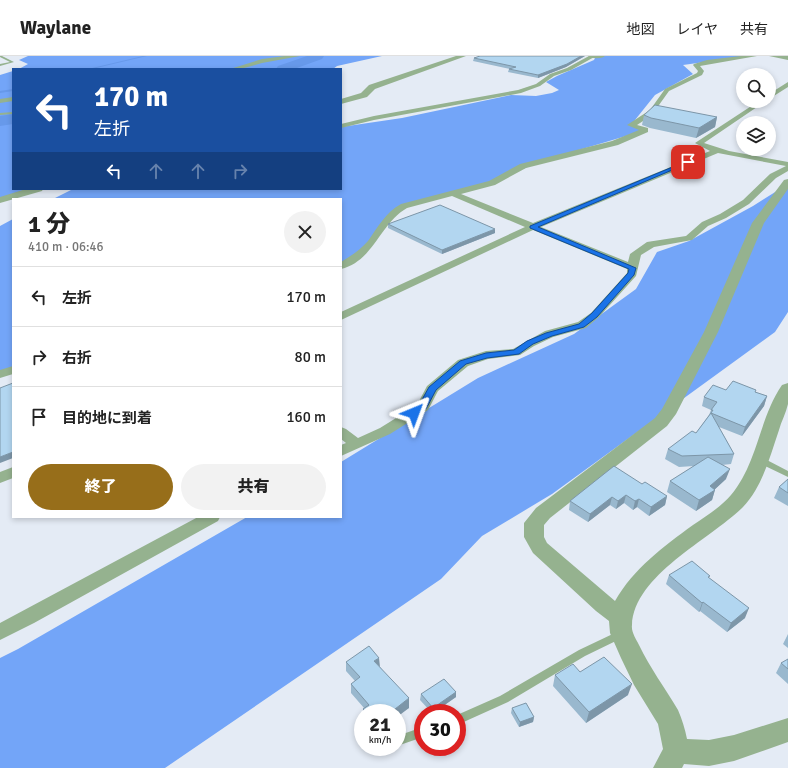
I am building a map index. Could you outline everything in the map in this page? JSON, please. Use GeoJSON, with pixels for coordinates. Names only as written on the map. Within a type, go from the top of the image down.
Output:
{"type":"FeatureCollection","features":[{"type":"Feature","properties":{"kind":"street"},"geometry":{"type":"LineString","coordinates":[[237,68],[262,61],[297,56]]}},
{"type":"Feature","properties":{"kind":"street"},"geometry":{"type":"LineString","coordinates":[[342,102],[364,95],[372,87],[463,56]]}},
{"type":"Feature","properties":{"kind":"street"},"geometry":{"type":"LineString","coordinates":[[342,126],[374,118],[519,92],[538,85],[552,75],[569,69],[592,56],[602,56]]}},
{"type":"Feature","properties":{"kind":"street"},"geometry":{"type":"LineString","coordinates":[[342,265],[357,257],[371,243],[395,210],[404,206],[492,183],[523,166],[565,154],[604,147],[634,135],[645,130],[631,125],[644,118],[652,111],[667,90],[700,74],[701,71],[696,66],[707,62],[754,56]]}},
{"type":"Feature","properties":{"kind":"street"},"geometry":{"type":"LineString","coordinates":[[772,56],[788,58]]}},
{"type":"Feature","properties":{"kind":"street"},"geometry":{"type":"LineString","coordinates":[[776,92],[788,84]]}},
{"type":"Feature","properties":{"kind":"street"},"geometry":{"type":"LineString","coordinates":[[0,101],[12,99]]}},
{"type":"Feature","properties":{"kind":"street"},"geometry":{"type":"LineString","coordinates":[[752,108],[699,143],[717,151],[788,164]]}},
{"type":"Feature","properties":{"kind":"street"},"geometry":{"type":"LineString","coordinates":[[342,316],[532,227],[717,151]]}},
{"type":"Feature","properties":{"kind":"street"},"geometry":{"type":"LineString","coordinates":[[342,450],[385,431],[423,407],[432,389],[463,363],[486,355],[516,352],[530,342],[549,334],[582,325],[595,315],[632,274],[634,256],[649,245],[690,238],[705,224],[746,202],[773,176],[788,168]]}},
{"type":"Feature","properties":{"kind":"street"},"geometry":{"type":"LineString","coordinates":[[788,182],[758,223],[711,332],[670,410],[661,422],[543,513],[534,523],[534,538],[540,548],[604,605],[622,625],[635,666],[670,721],[672,760],[734,748],[788,730]]}},
{"type":"Feature","properties":{"kind":"street"},"geometry":{"type":"LineString","coordinates":[[0,200],[35,190]]}},
{"type":"Feature","properties":{"kind":"street"},"geometry":{"type":"LineString","coordinates":[[452,193],[633,268]]}},
{"type":"Feature","properties":{"kind":"street"},"geometry":{"type":"LineString","coordinates":[[0,374],[12,370]]}},
{"type":"Feature","properties":{"kind":"street"},"geometry":{"type":"LineString","coordinates":[[622,625],[625,602],[636,585],[651,570],[738,500],[747,487],[759,460],[780,401],[788,388]]}},
{"type":"Feature","properties":{"kind":"street"},"geometry":{"type":"LineString","coordinates":[[342,433],[356,443]]}},
{"type":"Feature","properties":{"kind":"street"},"geometry":{"type":"LineString","coordinates":[[0,478],[12,472]]}},
{"type":"Feature","properties":{"kind":"street"},"geometry":{"type":"LineString","coordinates":[[0,632],[38,613],[151,548],[210,518]]}},
{"type":"Feature","properties":{"kind":"lane"},"geometry":{"type":"LineString","coordinates":[[0,56],[13,62],[0,65]]}},
{"type":"Feature","properties":{"kind":"lane"},"geometry":{"type":"LineString","coordinates":[[0,114],[12,113]]}},
{"type":"Feature","properties":{"kind":"lane"},"geometry":{"type":"LineString","coordinates":[[759,460],[788,474]]}},
{"type":"Feature","properties":{"kind":"lane"},"geometry":{"type":"LineString","coordinates":[[466,716],[504,699],[582,653],[622,625]]}},
{"type":"Feature","properties":{"kind":"shaded area"},"geometry":{"type":"Polygon","coordinates":[[[28,56],[382,56],[337,66],[334,68],[21,68],[28,64],[19,60],[28,56]]]}},
{"type":"Feature","properties":{"kind":"shaded area"},"geometry":{"type":"Polygon","coordinates":[[[596,56],[748,56],[683,65],[693,74],[655,95],[631,125],[643,131],[545,160],[491,182],[402,205],[371,243],[342,265],[342,198],[55,198],[71,190],[342,190],[342,127],[402,118],[511,95],[536,96],[552,93],[559,90],[546,82],[594,60],[596,56]]]}},
{"type":"Feature","properties":{"kind":"shaded area"},"geometry":{"type":"Polygon","coordinates":[[[12,71],[12,190],[35,190],[0,200],[0,75],[12,71]]]}},
{"type":"Feature","properties":{"kind":"shaded area"},"geometry":{"type":"Polygon","coordinates":[[[788,184],[788,312],[775,332],[552,494],[482,536],[441,579],[165,768],[0,768],[0,658],[245,518],[342,518],[342,461],[478,378],[574,334],[636,289],[657,252],[689,241],[753,206],[788,184]]]}},
{"type":"Feature","properties":{"kind":"shaded area"},"geometry":{"type":"Polygon","coordinates":[[[12,220],[12,369],[0,373],[0,226],[12,220]]]}},
{"type":"Feature","properties":{"kind":"building"},"geometry":{"type":"Polygon","coordinates":[[[480,56],[581,56],[567,64],[538,75],[509,69],[516,67],[474,58],[480,56]]]}},
{"type":"Feature","properties":{"kind":"building"},"geometry":{"type":"Polygon","coordinates":[[[655,105],[717,117],[699,128],[651,118],[644,115],[655,105]]]}},
{"type":"Feature","properties":{"kind":"building"},"geometry":{"type":"Polygon","coordinates":[[[440,205],[495,229],[442,250],[388,224],[440,205]]]}},
{"type":"Feature","properties":{"kind":"building"},"geometry":{"type":"Polygon","coordinates":[[[733,381],[767,396],[745,427],[711,413],[713,410],[711,410],[717,402],[704,397],[713,385],[726,390],[733,381]]]}},
{"type":"Feature","properties":{"kind":"building"},"geometry":{"type":"Polygon","coordinates":[[[12,383],[12,452],[0,457],[0,388],[12,383]]]}},
{"type":"Feature","properties":{"kind":"building"},"geometry":{"type":"Polygon","coordinates":[[[711,413],[734,454],[682,456],[668,449],[692,431],[696,433],[711,413]]]}},
{"type":"Feature","properties":{"kind":"building"},"geometry":{"type":"Polygon","coordinates":[[[708,457],[730,469],[710,486],[715,490],[699,500],[670,481],[708,457]]]}},
{"type":"Feature","properties":{"kind":"building"},"geometry":{"type":"Polygon","coordinates":[[[614,466],[642,484],[645,482],[667,496],[651,507],[639,499],[635,501],[626,495],[618,501],[612,497],[590,514],[570,501],[614,466]]]}},
{"type":"Feature","properties":{"kind":"building"},"geometry":{"type":"Polygon","coordinates":[[[788,479],[788,493],[779,487],[788,479]]]}},
{"type":"Feature","properties":{"kind":"building"},"geometry":{"type":"Polygon","coordinates":[[[692,561],[710,576],[708,577],[749,608],[731,623],[703,602],[702,603],[669,575],[692,561]]]}},
{"type":"Feature","properties":{"kind":"building"},"geometry":{"type":"Polygon","coordinates":[[[369,646],[379,658],[374,661],[409,698],[401,704],[368,704],[351,684],[360,677],[346,662],[369,646]]]}},
{"type":"Feature","properties":{"kind":"building"},"geometry":{"type":"Polygon","coordinates":[[[604,657],[632,684],[589,712],[555,675],[573,664],[580,672],[604,657]]]}},
{"type":"Feature","properties":{"kind":"building"},"geometry":{"type":"Polygon","coordinates":[[[788,659],[788,669],[781,663],[788,659]]]}},
{"type":"Feature","properties":{"kind":"building"},"geometry":{"type":"Polygon","coordinates":[[[444,679],[456,692],[439,704],[430,704],[421,694],[444,679]]]}},
{"type":"Feature","properties":{"kind":"building"},"geometry":{"type":"Polygon","coordinates":[[[526,703],[534,717],[520,722],[512,708],[526,703]]]}},
{"type":"Feature","properties":{"kind":"waterway"},"geometry":{"type":"LineString","coordinates":[[93,68],[146,56]]}},
{"type":"Feature","properties":{"kind":"waterway"},"geometry":{"type":"LineString","coordinates":[[285,68],[318,56]]}},
{"type":"Feature","properties":{"kind":"waterway"},"geometry":{"type":"LineString","coordinates":[[0,92],[12,90]]}},
{"type":"Feature","properties":{"kind":"waterway"},"geometry":{"type":"LineString","coordinates":[[0,121],[12,119]]}},
{"type":"Feature","properties":{"kind":"route"},"geometry":{"type":"LineString","coordinates":[[414,413],[423,407],[432,389],[463,363],[486,355],[516,352],[524,348],[530,342],[549,334],[582,325],[595,315],[621,284],[632,274],[633,268],[532,227],[688,162]]}}]}
